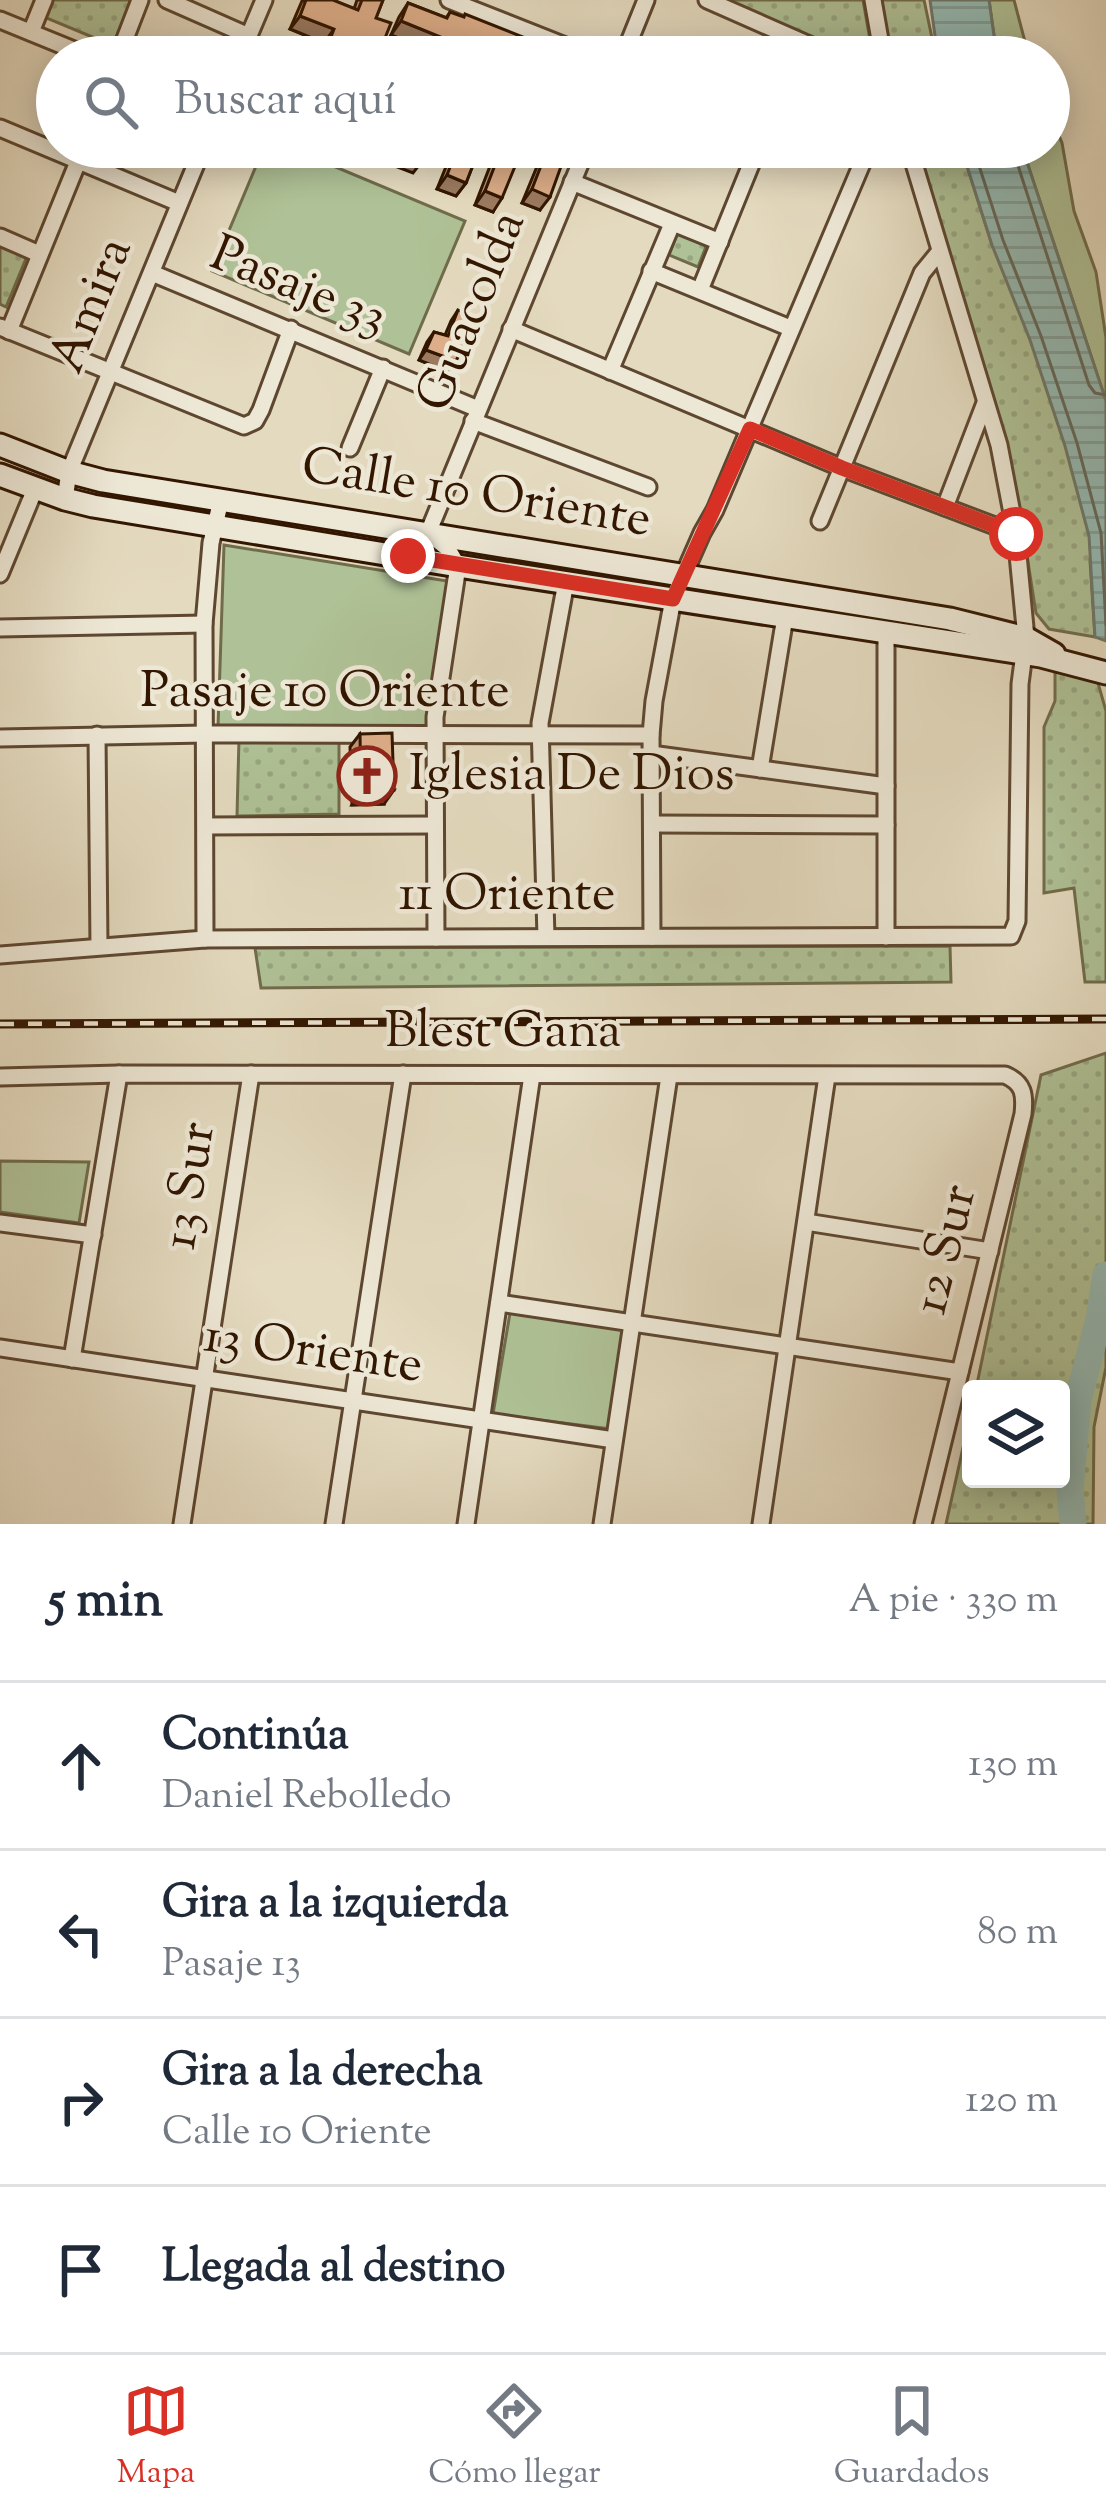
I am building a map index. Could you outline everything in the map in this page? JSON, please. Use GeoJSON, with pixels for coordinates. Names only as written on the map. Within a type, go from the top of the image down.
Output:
{"type":"FeatureCollection","features":[{"type":"Feature","properties":{"kind":"main road","name":"Calle 10 Oriente"},"geometry":{"type":"LineString","coordinates":[[0,445],[104,481],[950,619],[1106,673]]}},
{"type":"Feature","properties":{"kind":"main road","name":"Calle 10 Oriente"},"geometry":{"type":"LineString","coordinates":[[0,475],[64,499],[216,526],[886,633],[1025,646]]}},
{"type":"Feature","properties":{"kind":"street"},"geometry":{"type":"LineString","coordinates":[[32,32],[44,0]]}},
{"type":"Feature","properties":{"kind":"street"},"geometry":{"type":"LineString","coordinates":[[126,36],[140,0]]}},
{"type":"Feature","properties":{"kind":"street"},"geometry":{"type":"LineString","coordinates":[[167,0],[249,36],[264,0]]}},
{"type":"Feature","properties":{"kind":"street"},"geometry":{"type":"LineString","coordinates":[[449,0],[540,36]]}},
{"type":"Feature","properties":{"kind":"street"},"geometry":{"type":"LineString","coordinates":[[631,36],[646,0]]}},
{"type":"Feature","properties":{"kind":"street"},"geometry":{"type":"LineString","coordinates":[[706,0],[774,36]]}},
{"type":"Feature","properties":{"kind":"street"},"geometry":{"type":"LineString","coordinates":[[873,0],[879,36]]}},
{"type":"Feature","properties":{"kind":"street"},"geometry":{"type":"LineString","coordinates":[[0,20],[41,36]]}},
{"type":"Feature","properties":{"kind":"street"},"geometry":{"type":"LineString","coordinates":[[0,128],[36,139]]}},
{"type":"Feature","properties":{"kind":"street"},"geometry":{"type":"LineString","coordinates":[[75,168],[4,329],[225,421],[250,426],[266,398],[290,329]]}},
{"type":"Feature","properties":{"kind":"street"},"geometry":{"type":"LineString","coordinates":[[110,168],[179,203]]}},
{"type":"Feature","properties":{"kind":"street","name":"Amira"},"geometry":{"type":"LineString","coordinates":[[64,499],[69,472],[194,168]]}},
{"type":"Feature","properties":{"kind":"street","name":"Guacolda"},"geometry":{"type":"LineString","coordinates":[[428,532],[578,168]]}},
{"type":"Feature","properties":{"kind":"street"},"geometry":{"type":"LineString","coordinates":[[700,290],[746,168]]}},
{"type":"Feature","properties":{"kind":"street"},"geometry":{"type":"LineString","coordinates":[[652,937],[651,734],[673,599],[860,168]]}},
{"type":"Feature","properties":{"kind":"street"},"geometry":{"type":"LineString","coordinates":[[915,168],[999,445],[1016,534],[1025,646]]}},
{"type":"Feature","properties":{"kind":"street"},"geometry":{"type":"LineString","coordinates":[[572,182],[720,242]]}},
{"type":"Feature","properties":{"kind":"street"},"geometry":{"type":"LineString","coordinates":[[610,371],[672,224]]}},
{"type":"Feature","properties":{"kind":"street"},"geometry":{"type":"LineString","coordinates":[[0,237],[39,254]]}},
{"type":"Feature","properties":{"kind":"street"},"geometry":{"type":"LineString","coordinates":[[820,521],[922,273],[940,250]]}},
{"type":"Feature","properties":{"kind":"street"},"geometry":{"type":"LineString","coordinates":[[651,272],[790,328]]}},
{"type":"Feature","properties":{"kind":"street","name":"Pasaje 33"},"geometry":{"type":"LineString","coordinates":[[152,273],[383,368],[476,415],[648,487]]}},
{"type":"Feature","properties":{"kind":"street"},"geometry":{"type":"LineString","coordinates":[[511,329],[842,468],[1016,534]]}},
{"type":"Feature","properties":{"kind":"street"},"geometry":{"type":"LineString","coordinates":[[350,448],[383,368]]}},
{"type":"Feature","properties":{"kind":"street"},"geometry":{"type":"LineString","coordinates":[[945,507],[986,401]]}},
{"type":"Feature","properties":{"kind":"street"},"geometry":{"type":"LineString","coordinates":[[0,574],[34,489]]}},
{"type":"Feature","properties":{"kind":"street"},"geometry":{"type":"LineString","coordinates":[[205,939],[204,624],[211,543],[221,500]]}},
{"type":"Feature","properties":{"kind":"street"},"geometry":{"type":"LineString","coordinates":[[428,532],[448,549],[458,566],[434,735],[436,938]]}},
{"type":"Feature","properties":{"kind":"street"},"geometry":{"type":"LineString","coordinates":[[546,938],[541,712],[566,582]]}},
{"type":"Feature","properties":{"kind":"street"},"geometry":{"type":"LineString","coordinates":[[760,769],[785,617]]}},
{"type":"Feature","properties":{"kind":"street"},"geometry":{"type":"LineString","coordinates":[[0,628],[204,624]]}},
{"type":"Feature","properties":{"kind":"street"},"geometry":{"type":"LineString","coordinates":[[886,633],[886,937]]}},
{"type":"Feature","properties":{"kind":"street","name":"11 Oriente"},"geometry":{"type":"LineString","coordinates":[[0,956],[205,939],[1006,938],[1014,933],[1017,921],[1020,684],[1025,646]]}},
{"type":"Feature","properties":{"kind":"street","name":"Pasaje 10 Oriente"},"geometry":{"type":"LineString","coordinates":[[0,738],[651,734]]}},
{"type":"Feature","properties":{"kind":"street"},"geometry":{"type":"LineString","coordinates":[[97,735],[99,946]]}},
{"type":"Feature","properties":{"kind":"street"},"geometry":{"type":"LineString","coordinates":[[651,754],[886,786]]}},
{"type":"Feature","properties":{"kind":"street"},"geometry":{"type":"LineString","coordinates":[[653,824],[886,825]]}},
{"type":"Feature","properties":{"kind":"street"},"geometry":{"type":"LineString","coordinates":[[206,826],[435,825]]}},
{"type":"Feature","properties":{"kind":"street"},"geometry":{"type":"LineString","coordinates":[[73,1359],[119,1074]]}},
{"type":"Feature","properties":{"kind":"street","name":"13 Sur"},"geometry":{"type":"LineString","coordinates":[[182,1524],[251,1074]]}},
{"type":"Feature","properties":{"kind":"street"},"geometry":{"type":"LineString","coordinates":[[334,1524],[403,1074]]}},
{"type":"Feature","properties":{"kind":"street"},"geometry":{"type":"LineString","coordinates":[[466,1524],[532,1075]]}},
{"type":"Feature","properties":{"kind":"street"},"geometry":{"type":"LineString","coordinates":[[602,1524],[669,1076]]}},
{"type":"Feature","properties":{"kind":"street"},"geometry":{"type":"LineString","coordinates":[[761,1524],[827,1076]]}},
{"type":"Feature","properties":{"kind":"street","name":"Blest Gana"},"geometry":{"type":"LineString","coordinates":[[0,1077],[1004,1076]]}},
{"type":"Feature","properties":{"kind":"street","name":"12 Sur"},"geometry":{"type":"LineString","coordinates":[[923,1524],[1024,1101],[1021,1084],[1004,1076]]}},
{"type":"Feature","properties":{"kind":"street"},"geometry":{"type":"LineString","coordinates":[[806,1222],[990,1250]]}},
{"type":"Feature","properties":{"kind":"street"},"geometry":{"type":"LineString","coordinates":[[0,1223],[93,1235]]}},
{"type":"Feature","properties":{"kind":"street"},"geometry":{"type":"LineString","coordinates":[[499,1303],[961,1372]]}},
{"type":"Feature","properties":{"kind":"street","name":"13 Oriente"},"geometry":{"type":"LineString","coordinates":[[0,1348],[614,1440]]}},
{"type":"Feature","properties":{"kind":"green space"},"geometry":{"type":"Polygon","coordinates":[[[51,0],[134,0],[118,36],[90,36],[44,17],[51,0]]]}},
{"type":"Feature","properties":{"kind":"green space"},"geometry":{"type":"Polygon","coordinates":[[[727,0],[863,0],[869,36],[806,36],[727,0]]]}},
{"type":"Feature","properties":{"kind":"green space"},"geometry":{"type":"Polygon","coordinates":[[[881,0],[924,0],[932,36],[887,36],[881,0]]]}},
{"type":"Feature","properties":{"kind":"green space"},"geometry":{"type":"Polygon","coordinates":[[[989,0],[1014,0],[1023,36],[994,36],[989,0]]]}},
{"type":"Feature","properties":{"kind":"green space"},"geometry":{"type":"Polygon","coordinates":[[[255,168],[338,168],[465,221],[409,354],[212,271],[255,168]]]}},
{"type":"Feature","properties":{"kind":"green space"},"geometry":{"type":"Polygon","coordinates":[[[924,168],[968,168],[992,245],[1106,437],[1090,561],[1095,637],[1049,629],[1036,613],[1001,431],[924,168]]]}},
{"type":"Feature","properties":{"kind":"green space"},"geometry":{"type":"Polygon","coordinates":[[[1029,168],[1066,168],[1074,211],[1096,272],[1106,338],[1106,401],[1029,168]]]}},
{"type":"Feature","properties":{"kind":"green space"},"geometry":{"type":"Polygon","coordinates":[[[680,227],[709,239],[698,267],[669,255],[680,227]]]}},
{"type":"Feature","properties":{"kind":"green space"},"geometry":{"type":"Polygon","coordinates":[[[0,236],[30,249],[6,307],[0,304],[0,236]]]}},
{"type":"Feature","properties":{"kind":"green space"},"geometry":{"type":"Polygon","coordinates":[[[105,484],[988,631],[996,645],[99,501],[105,484]]]}},
{"type":"Feature","properties":{"kind":"green space"},"geometry":{"type":"Polygon","coordinates":[[[224,545],[447,581],[428,731],[218,727],[224,545]]]}},
{"type":"Feature","properties":{"kind":"green space"},"geometry":{"type":"Polygon","coordinates":[[[1055,672],[1096,676],[1106,711],[1106,982],[1085,982],[1074,888],[1044,893],[1044,727],[1055,701],[1055,672]]]}},
{"type":"Feature","properties":{"kind":"green space"},"geometry":{"type":"Polygon","coordinates":[[[239,738],[339,739],[339,814],[237,816],[239,738]]]}},
{"type":"Feature","properties":{"kind":"green space"},"geometry":{"type":"Polygon","coordinates":[[[950,946],[951,982],[261,988],[255,948],[950,946]]]}},
{"type":"Feature","properties":{"kind":"green space"},"geometry":{"type":"Polygon","coordinates":[[[1106,1053],[1106,1367],[1094,1427],[1093,1524],[946,1524],[962,1452],[962,1488],[1070,1488],[1070,1380],[978,1380],[1041,1075],[1106,1053]]]}},
{"type":"Feature","properties":{"kind":"green space"},"geometry":{"type":"Polygon","coordinates":[[[0,1161],[89,1162],[79,1223],[0,1212],[0,1161]]]}},
{"type":"Feature","properties":{"kind":"green space"},"geometry":{"type":"Polygon","coordinates":[[[510,1313],[627,1329],[611,1429],[493,1414],[510,1313]]]}},
{"type":"Feature","properties":{"kind":"water"},"geometry":{"type":"Polygon","coordinates":[[[930,0],[989,0],[994,36],[935,36],[930,0]]]}},
{"type":"Feature","properties":{"kind":"water"},"geometry":{"type":"Polygon","coordinates":[[[968,168],[1029,168],[1106,401],[1106,641],[1095,637],[1089,536],[1065,446],[968,168]]]}},
{"type":"Feature","properties":{"kind":"building"},"geometry":{"type":"Polygon","coordinates":[[[306,0],[333,0],[358,10],[362,0],[383,0],[376,18],[391,23],[386,36],[331,36],[334,29],[300,16],[306,0]]]}},
{"type":"Feature","properties":{"kind":"building"},"geometry":{"type":"Polygon","coordinates":[[[408,3],[447,18],[450,12],[465,14],[520,36],[438,36],[401,21],[408,3]]]}},
{"type":"Feature","properties":{"kind":"building"},"geometry":{"type":"Polygon","coordinates":[[[450,168],[472,168],[466,183],[447,175],[450,168]]]}},
{"type":"Feature","properties":{"kind":"building"},"geometry":{"type":"Polygon","coordinates":[[[494,168],[514,168],[502,198],[485,191],[494,168]]]}},
{"type":"Feature","properties":{"kind":"building"},"geometry":{"type":"Polygon","coordinates":[[[540,168],[560,168],[550,197],[532,189],[540,168]]]}},
{"type":"Feature","properties":{"kind":"building"},"geometry":{"type":"Polygon","coordinates":[[[458,310],[476,318],[456,361],[426,350],[434,332],[448,336],[458,310]]]}},
{"type":"Feature","properties":{"kind":"building"},"geometry":{"type":"Polygon","coordinates":[[[392,733],[394,790],[361,791],[360,734],[392,733]]]}},
{"type":"Feature","properties":{"kind":"waterway"},"geometry":{"type":"LineString","coordinates":[[1073,1524],[1070,1490],[1078,1400],[1106,1275]]}},
{"type":"Feature","properties":{"kind":"railway"},"geometry":{"type":"LineString","coordinates":[[0,1024],[1106,1019]]}},
{"type":"Feature","properties":{"kind":"place","name":"Iglesia De Dios"},"geometry":{"type":"Point","coordinates":[367,776]}},
{"type":"Feature","properties":{"kind":"route"},"geometry":{"type":"LineString","coordinates":[[408,556],[673,599],[750,429],[1016,534]]}}]}
